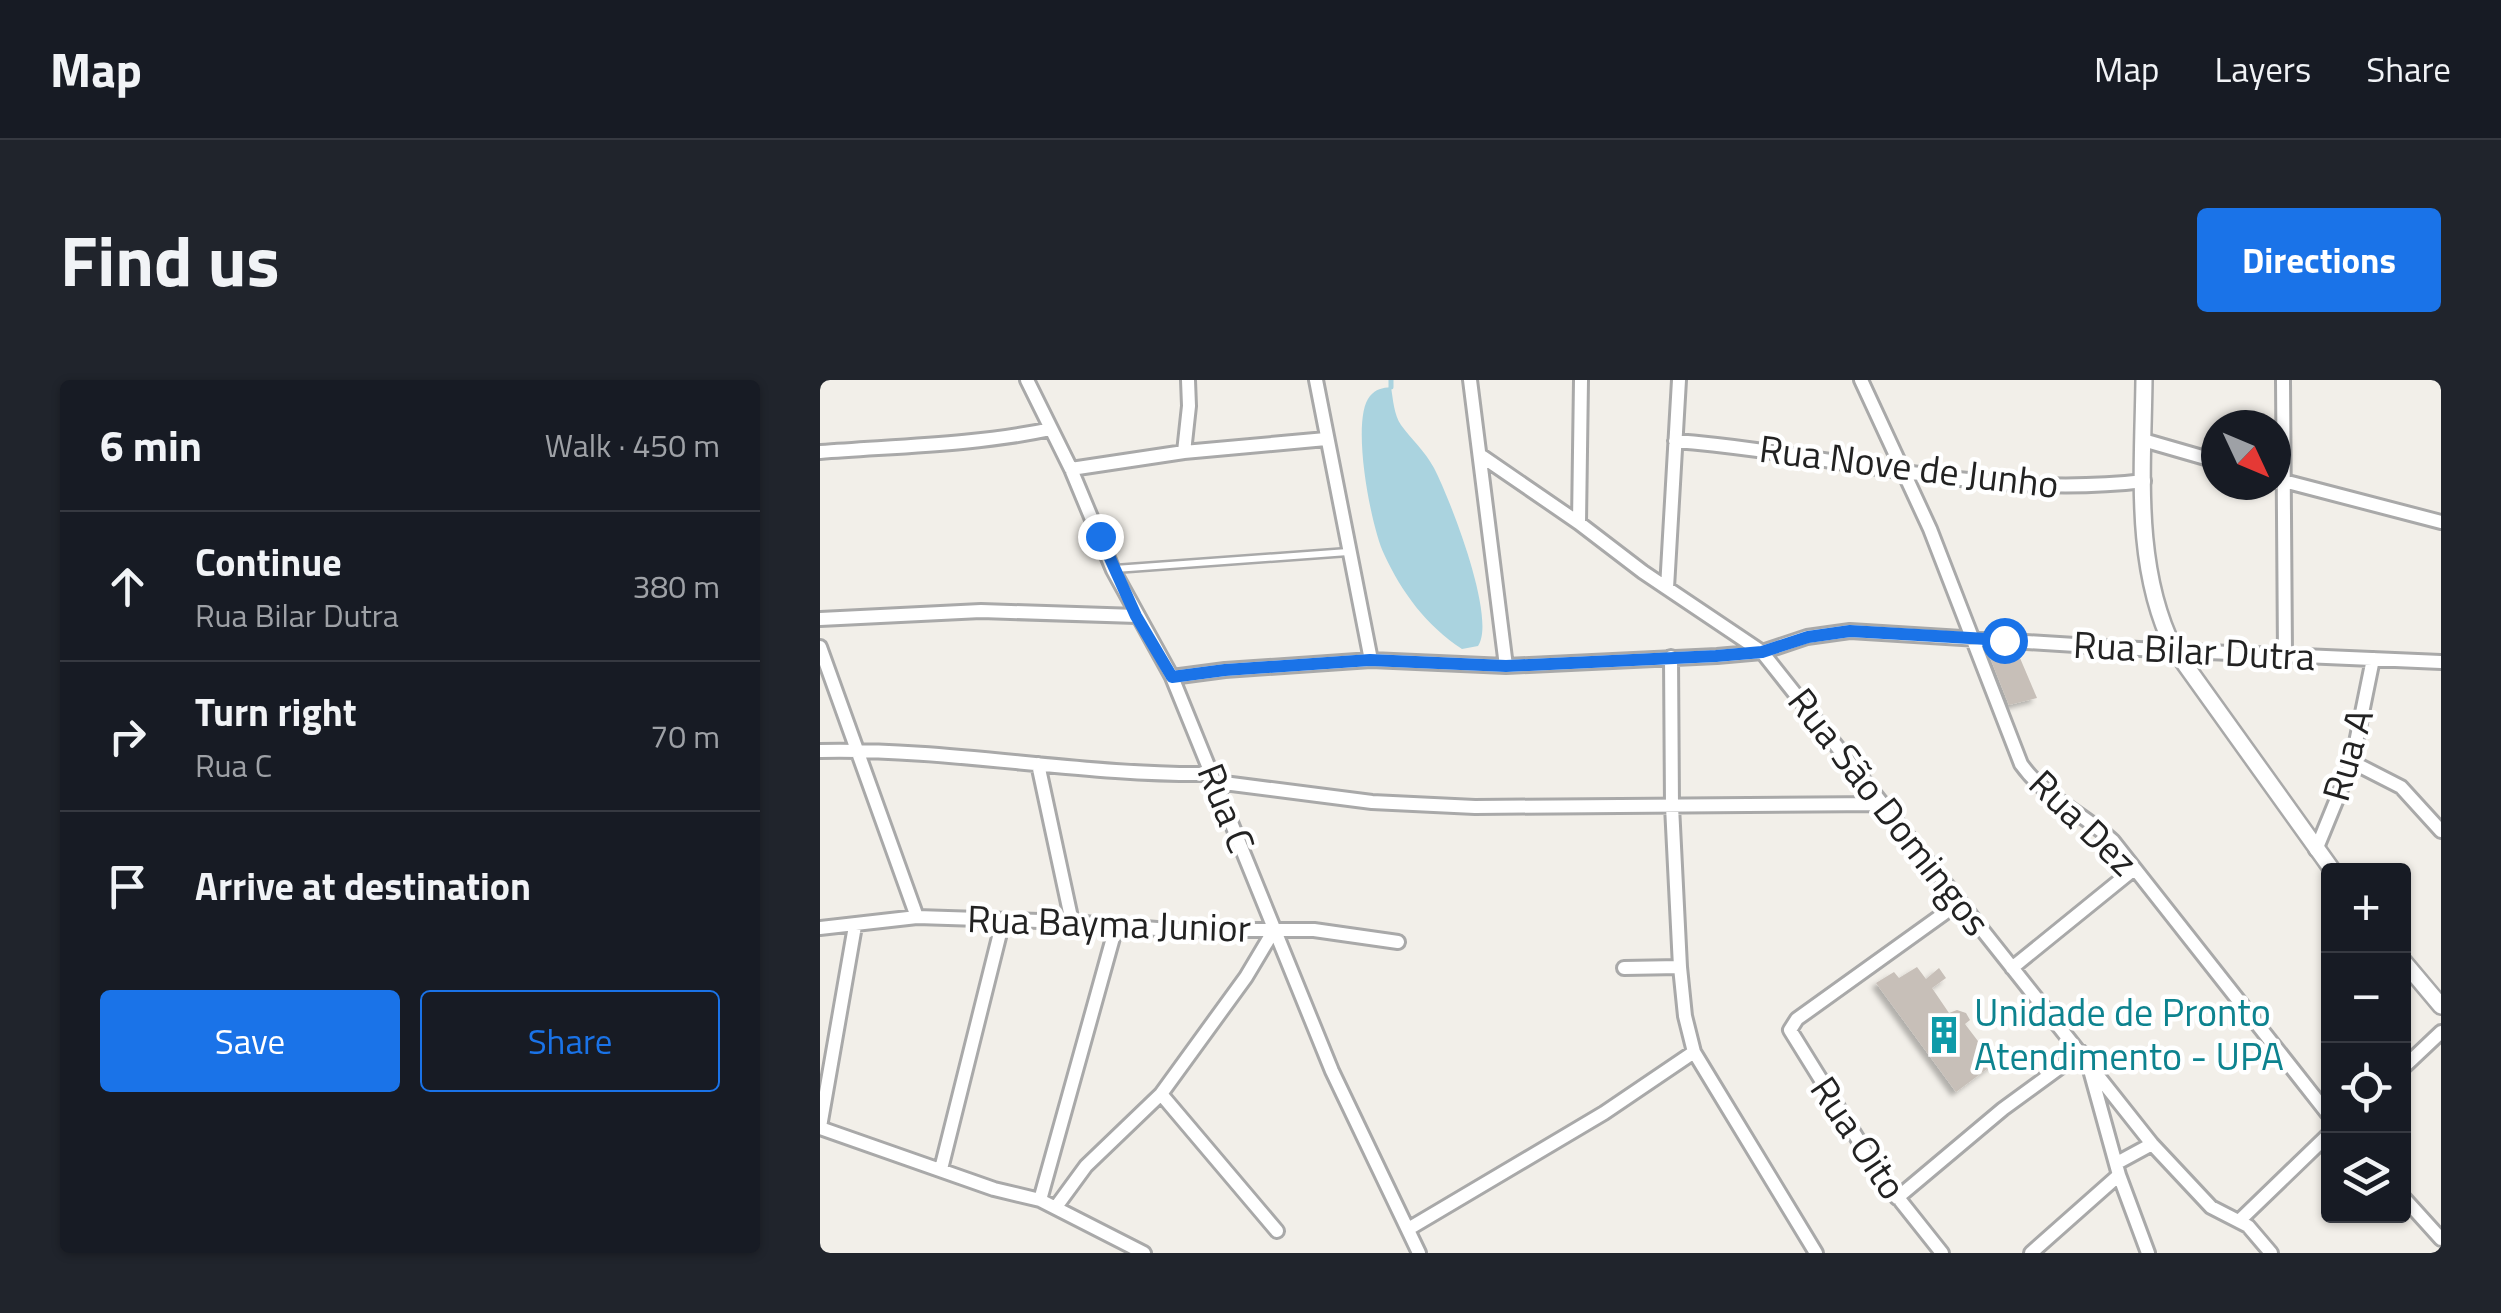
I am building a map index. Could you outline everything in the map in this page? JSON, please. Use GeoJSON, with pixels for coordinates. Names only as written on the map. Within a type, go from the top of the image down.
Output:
{"type":"FeatureCollection","features":[{"type":"Feature","properties":{"kind":"street","name":"Rua C"},"geometry":{"type":"LineString","coordinates":[[1027,380],[1136,616],[1172,677],[1332,1071],[1418,1244]]}},
{"type":"Feature","properties":{"kind":"street"},"geometry":{"type":"LineString","coordinates":[[1184,452],[1190,406],[1188,380]]}},
{"type":"Feature","properties":{"kind":"street"},"geometry":{"type":"LineString","coordinates":[[1316,380],[1370,660]]}},
{"type":"Feature","properties":{"kind":"street"},"geometry":{"type":"LineString","coordinates":[[1470,380],[1506,666]]}},
{"type":"Feature","properties":{"kind":"street"},"geometry":{"type":"LineString","coordinates":[[1579,523],[1581,380]]}},
{"type":"Feature","properties":{"kind":"street"},"geometry":{"type":"LineString","coordinates":[[1666,588],[1679,380]]}},
{"type":"Feature","properties":{"kind":"street","name":"Rua Dez"},"geometry":{"type":"LineString","coordinates":[[1861,380],[1930,529],[2021,764],[2046,793],[2097,826],[2321,1105]]}},
{"type":"Feature","properties":{"kind":"street"},"geometry":{"type":"LineString","coordinates":[[2144,380],[2146,547],[2155,608],[2174,648],[2326,863]]}},
{"type":"Feature","properties":{"kind":"street"},"geometry":{"type":"LineString","coordinates":[[2283,410],[2284,380]]}},
{"type":"Feature","properties":{"kind":"street"},"geometry":{"type":"LineString","coordinates":[[820,452],[954,444],[1051,430]]}},
{"type":"Feature","properties":{"kind":"street"},"geometry":{"type":"LineString","coordinates":[[1071,469],[1184,452],[1326,439]]}},
{"type":"Feature","properties":{"kind":"street"},"geometry":{"type":"LineString","coordinates":[[2143,440],[2201,457]]}},
{"type":"Feature","properties":{"kind":"street","name":"Rua Nove de Junho"},"geometry":{"type":"LineString","coordinates":[[1675,441],[1902,473],[2064,486],[2144,481]]}},
{"type":"Feature","properties":{"kind":"street","name":"Rua São Domingos"},"geometry":{"type":"LineString","coordinates":[[1480,456],[1762,652],[2152,1144],[2211,1207],[2240,1220],[2271,1253]]}},
{"type":"Feature","properties":{"kind":"street"},"geometry":{"type":"LineString","coordinates":[[2291,484],[2441,522]]}},
{"type":"Feature","properties":{"kind":"street"},"geometry":{"type":"LineString","coordinates":[[2281,500],[2285,654]]}},
{"type":"Feature","properties":{"kind":"street"},"geometry":{"type":"LineString","coordinates":[[820,619],[981,611],[1136,616]]}},
{"type":"Feature","properties":{"kind":"street","name":"Rua Bilar Dutra"},"geometry":{"type":"LineString","coordinates":[[1172,677],[1370,660],[1506,666],[1762,652],[1808,637],[1850,631],[2140,650],[2174,648],[2441,662]]}},
{"type":"Feature","properties":{"kind":"street"},"geometry":{"type":"LineString","coordinates":[[820,647],[917,917]]}},
{"type":"Feature","properties":{"kind":"street"},"geometry":{"type":"LineString","coordinates":[[1671,658],[1672,806],[1684,1016],[1694,1052],[1816,1253]]}},
{"type":"Feature","properties":{"kind":"street","name":"Rua A"},"geometry":{"type":"LineString","coordinates":[[2316,850],[2352,762],[2374,659]]}},
{"type":"Feature","properties":{"kind":"street"},"geometry":{"type":"LineString","coordinates":[[820,752],[932,753],[1214,778],[1308,796],[1440,806],[1881,804]]}},
{"type":"Feature","properties":{"kind":"street"},"geometry":{"type":"LineString","coordinates":[[2352,762],[2401,787],[2441,829]]}},
{"type":"Feature","properties":{"kind":"street"},"geometry":{"type":"LineString","coordinates":[[1038,764],[1072,922]]}},
{"type":"Feature","properties":{"kind":"street"},"geometry":{"type":"LineString","coordinates":[[2012,968],[2134,869]]}},
{"type":"Feature","properties":{"kind":"street","name":"Rua Oito"},"geometry":{"type":"LineString","coordinates":[[1942,1253],[1896,1198],[1791,1035],[1791,1027],[1960,902]]}},
{"type":"Feature","properties":{"kind":"street","name":"Rua Bayma Junior"},"geometry":{"type":"LineString","coordinates":[[820,928],[917,917],[1340,932],[1398,942]]}},
{"type":"Feature","properties":{"kind":"street"},"geometry":{"type":"LineString","coordinates":[[941,1169],[1003,921]]}},
{"type":"Feature","properties":{"kind":"street"},"geometry":{"type":"LineString","coordinates":[[855,926],[820,1128],[1040,1200],[1144,1253]]}},
{"type":"Feature","properties":{"kind":"street"},"geometry":{"type":"LineString","coordinates":[[1040,1200],[1116,927]]}},
{"type":"Feature","properties":{"kind":"street"},"geometry":{"type":"LineString","coordinates":[[1056,1207],[1086,1166],[1161,1094],[1246,977],[1274,930]]}},
{"type":"Feature","properties":{"kind":"street"},"geometry":{"type":"LineString","coordinates":[[1624,968],[1680,967]]}},
{"type":"Feature","properties":{"kind":"street"},"geometry":{"type":"LineString","coordinates":[[2411,970],[2441,1006]]}},
{"type":"Feature","properties":{"kind":"street"},"geometry":{"type":"LineString","coordinates":[[2411,1060],[2441,1032]]}},
{"type":"Feature","properties":{"kind":"street"},"geometry":{"type":"LineString","coordinates":[[1418,1244],[1694,1052]]}},
{"type":"Feature","properties":{"kind":"street"},"geometry":{"type":"LineString","coordinates":[[1896,1198],[2002,1109],[2080,1052]]}},
{"type":"Feature","properties":{"kind":"street"},"geometry":{"type":"LineString","coordinates":[[2090,1066],[2100,1113],[2148,1253]]}},
{"type":"Feature","properties":{"kind":"street"},"geometry":{"type":"LineString","coordinates":[[1161,1094],[1278,1231]]}},
{"type":"Feature","properties":{"kind":"street"},"geometry":{"type":"LineString","coordinates":[[2240,1220],[2321,1142]]}},
{"type":"Feature","properties":{"kind":"street"},"geometry":{"type":"LineString","coordinates":[[2031,1253],[2118,1169],[2152,1144]]}},
{"type":"Feature","properties":{"kind":"street"},"geometry":{"type":"LineString","coordinates":[[2411,1206],[2441,1238]]}},
{"type":"Feature","properties":{"kind":"lane"},"geometry":{"type":"LineString","coordinates":[[1114,570],[1348,552]]}},
{"type":"Feature","properties":{"kind":"water"},"geometry":{"type":"Polygon","coordinates":[[[1391,387],[1399,421],[1434,468],[1460,531],[1481,611],[1478,646],[1462,649],[1426,619],[1399,582],[1379,540],[1365,473],[1362,427],[1370,396],[1391,387]]]}},
{"type":"Feature","properties":{"kind":"building"},"geometry":{"type":"Polygon","coordinates":[[[1987,650],[2017,651],[2037,698],[2009,705],[1987,650]]]}},
{"type":"Feature","properties":{"kind":"building","name":"Unidade de Pronto Atendimento - UPA"},"geometry":{"type":"Polygon","coordinates":[[[1917,967],[1926,979],[1939,968],[1946,978],[1932,988],[1949,1013],[1966,1013],[1970,1020],[1965,1024],[1984,1049],[1990,1045],[1999,1060],[1956,1092],[1876,983],[1894,972],[1899,978],[1917,967]]]}},
{"type":"Feature","properties":{"kind":"waterway"},"geometry":{"type":"LineString","coordinates":[[1391,380],[1391,387]]}},
{"type":"Feature","properties":{"kind":"place","name":"Unidade de Pronto Atendimento - UPA"},"geometry":{"type":"Point","coordinates":[1944,1035]}},
{"type":"Feature","properties":{"kind":"route"},"geometry":{"type":"LineString","coordinates":[[1100,536],[1136,616],[1172,677],[1370,660],[1506,666],[1716,656],[1762,652],[1808,637],[1850,631],[2004,640]]}}]}
